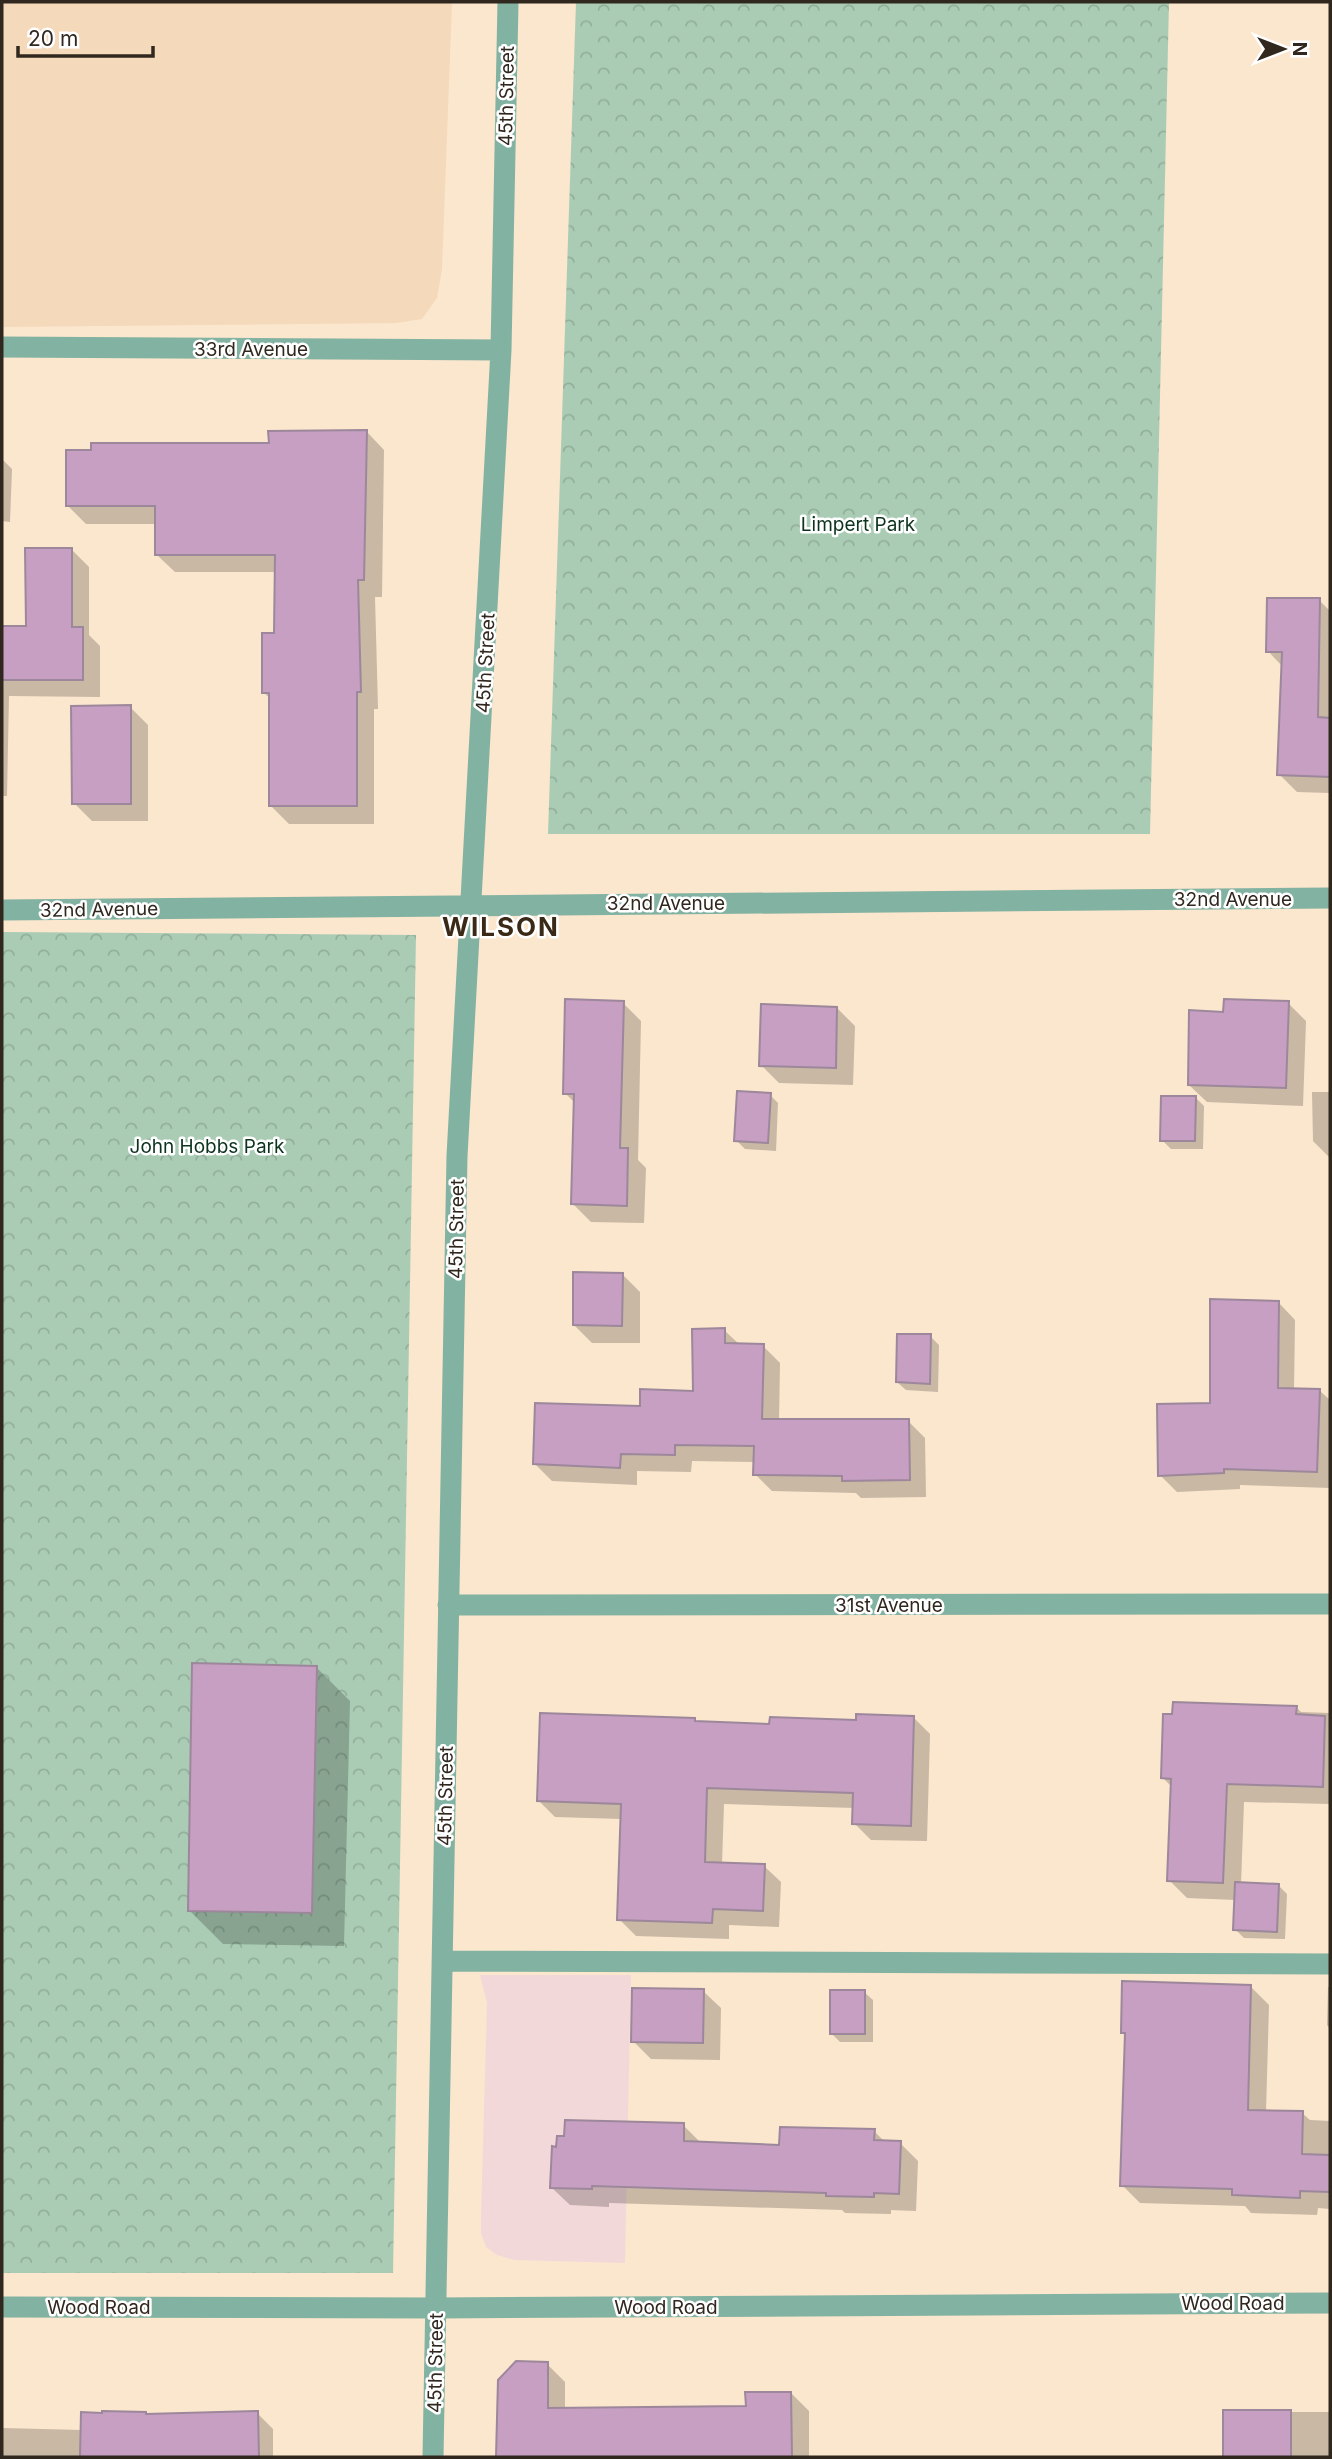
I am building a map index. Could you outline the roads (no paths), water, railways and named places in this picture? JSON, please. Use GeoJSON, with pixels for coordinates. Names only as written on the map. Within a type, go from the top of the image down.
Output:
{"type":"FeatureCollection","features":[{"type":"Feature","properties":{"kind":"street","name":"45th Street"},"geometry":{"type":"LineString","coordinates":[[433,2457],[457,1156],[501,350],[508,2]]}},
{"type":"Feature","properties":{"kind":"street","name":"33rd Avenue"},"geometry":{"type":"LineString","coordinates":[[2,347],[501,350]]}},
{"type":"Feature","properties":{"kind":"street","name":"32nd Avenue"},"geometry":{"type":"LineString","coordinates":[[2,910],[1330,898]]}},
{"type":"Feature","properties":{"kind":"street","name":"31st Avenue"},"geometry":{"type":"LineString","coordinates":[[448,1605],[1330,1604]]}},
{"type":"Feature","properties":{"kind":"street"},"geometry":{"type":"LineString","coordinates":[[442,1961],[1330,1964]]}},
{"type":"Feature","properties":{"kind":"street","name":"Wood Road"},"geometry":{"type":"LineString","coordinates":[[2,2307],[436,2308],[1330,2303]]}},
{"type":"Feature","properties":{"kind":"district","name":"WILSON"},"geometry":{"type":"Point","coordinates":[501,927]}},
{"type":"Feature","properties":{"kind":"park label","name":"Limpert Park"},"geometry":{"type":"Point","coordinates":[858,524]}},
{"type":"Feature","properties":{"kind":"park label","name":"John Hobbs Park"},"geometry":{"type":"Point","coordinates":[207,1146]}}]}
